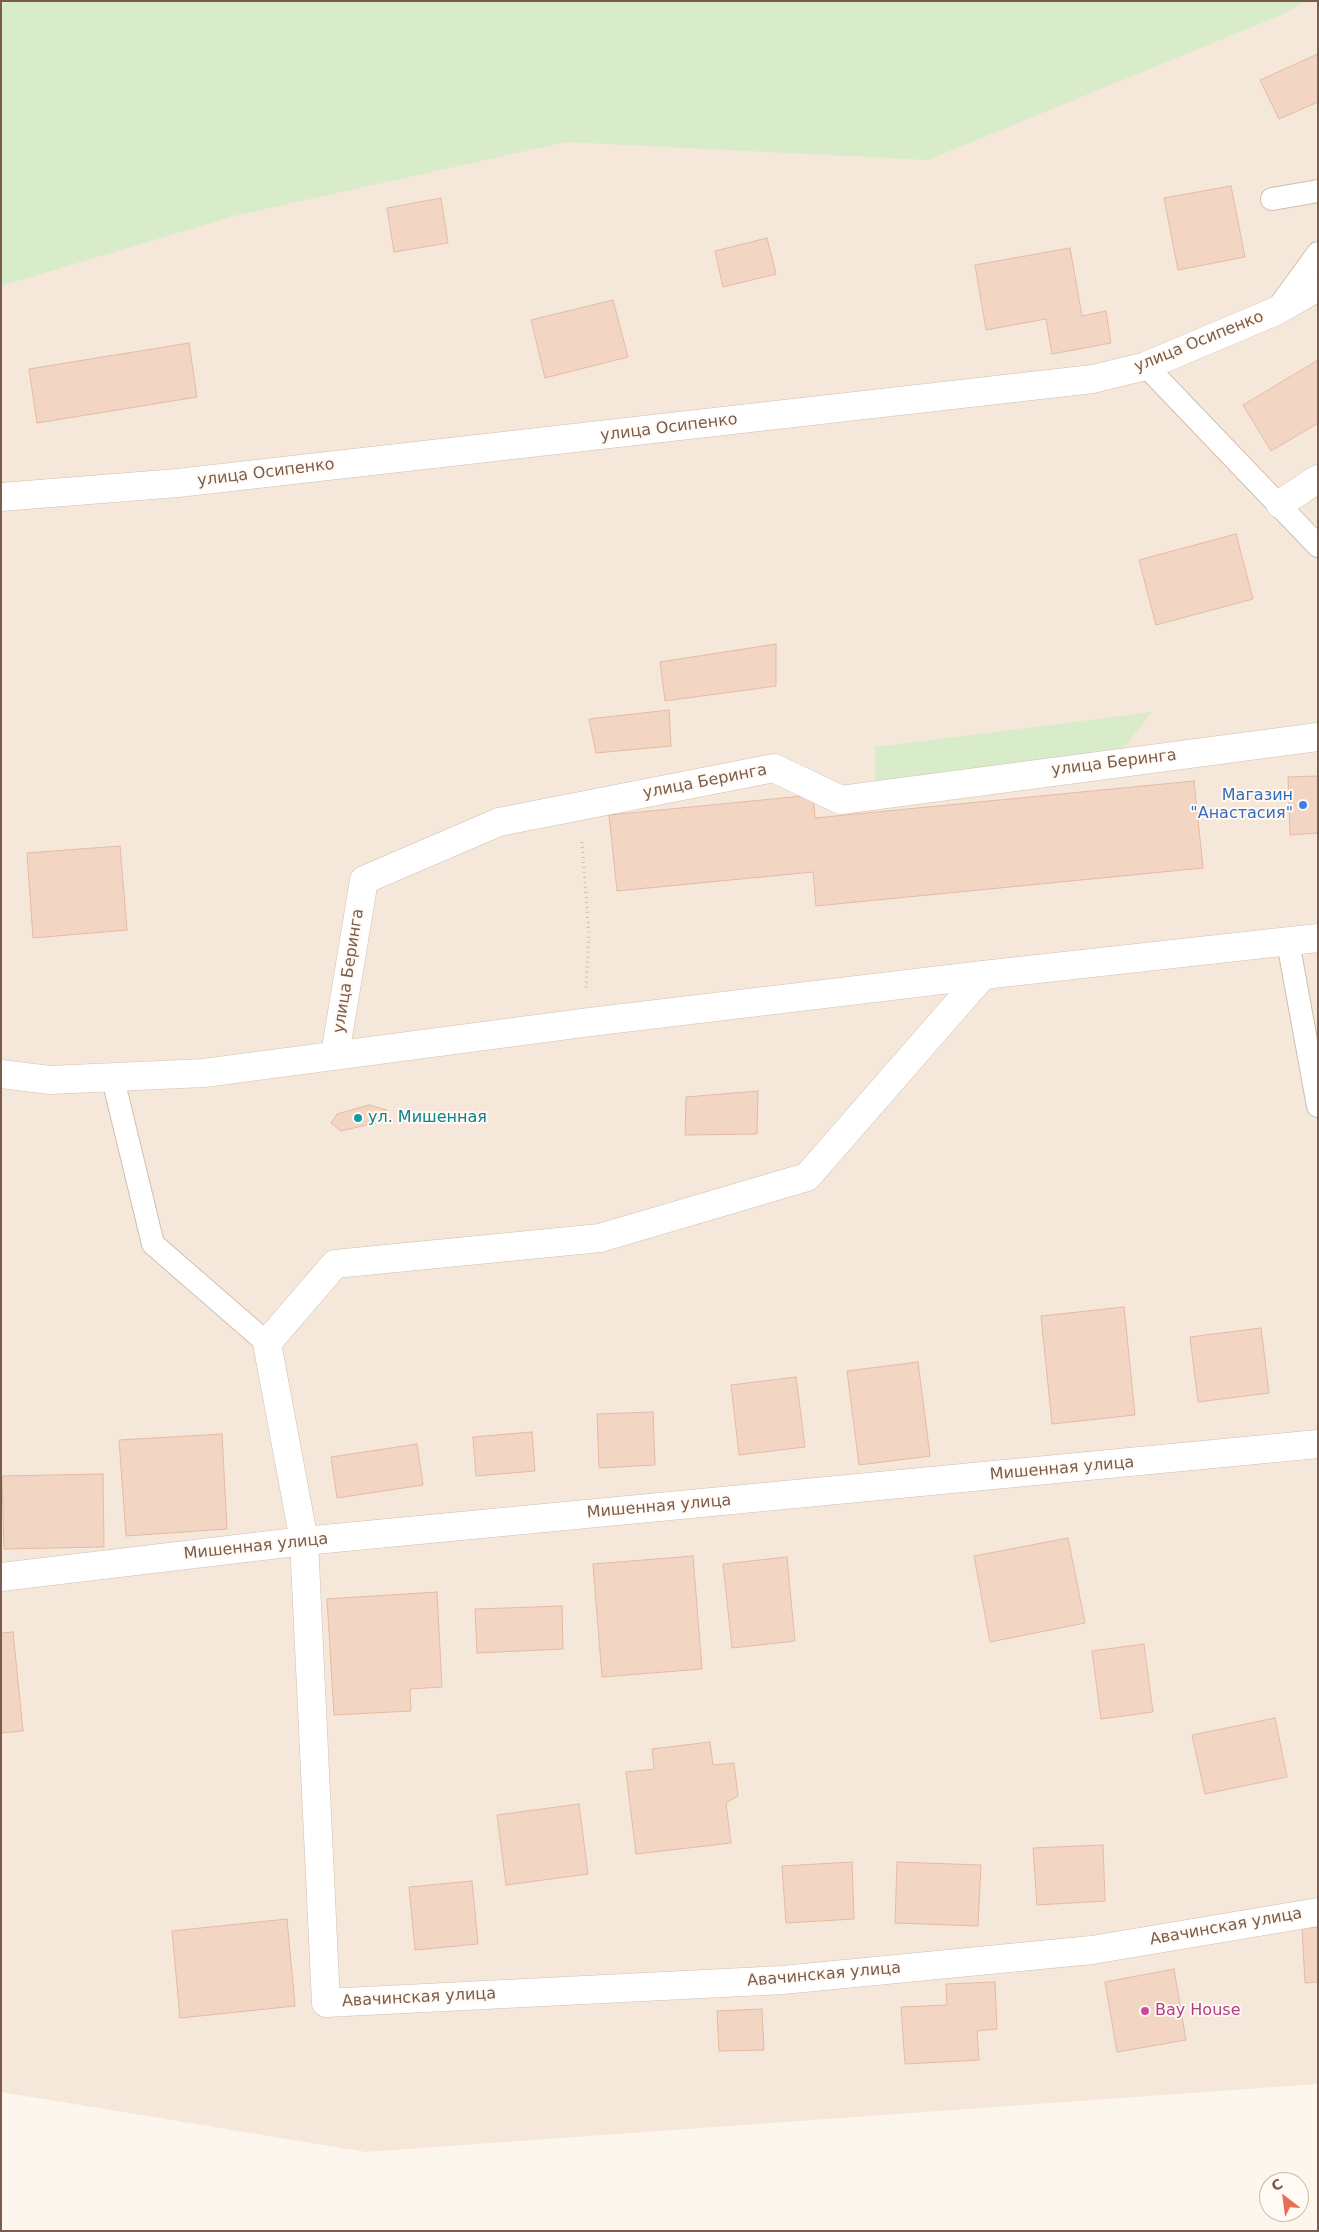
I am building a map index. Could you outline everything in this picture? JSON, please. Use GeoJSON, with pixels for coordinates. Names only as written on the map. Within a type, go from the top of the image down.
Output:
{"type":"FeatureCollection","features":[{"type":"Feature","properties":{"kind":"street","name":"улица Осипенко"},"geometry":{"type":"LineString","coordinates":[[1,497],[178,484],[1093,379],[1146,366],[1276,311],[1318,287]]}},
{"type":"Feature","properties":{"kind":"street"},"geometry":{"type":"LineString","coordinates":[[1280,504],[1318,479]]}},
{"type":"Feature","properties":{"kind":"street","name":"улица Беринга"},"geometry":{"type":"LineString","coordinates":[[335,1055],[364,880],[499,822],[774,768],[841,800],[1318,737]]}},
{"type":"Feature","properties":{"kind":"street","name":"улица Беринга"},"geometry":{"type":"LineString","coordinates":[[1,1074],[50,1080],[113,1079],[204,1073],[571,1024],[983,975],[1318,938]]}},
{"type":"Feature","properties":{"kind":"street"},"geometry":{"type":"LineString","coordinates":[[304,1541],[267,1343],[335,1264],[600,1238],[807,1177],[983,975]]}},
{"type":"Feature","properties":{"kind":"street","name":"Мишенная улица"},"geometry":{"type":"LineString","coordinates":[[1,1577],[304,1541],[1318,1444]]}},
{"type":"Feature","properties":{"kind":"street","name":"Авачинская улица"},"geometry":{"type":"LineString","coordinates":[[304,1541],[326,2003],[784,1980],[1092,1950],[1318,1912]]}},
{"type":"Feature","properties":{"kind":"lane"},"geometry":{"type":"LineString","coordinates":[[1272,199],[1318,190]]}},
{"type":"Feature","properties":{"kind":"lane"},"geometry":{"type":"LineString","coordinates":[[1276,311],[1318,253]]}},
{"type":"Feature","properties":{"kind":"lane"},"geometry":{"type":"LineString","coordinates":[[1146,366],[1280,504],[1318,546]]}},
{"type":"Feature","properties":{"kind":"lane"},"geometry":{"type":"LineString","coordinates":[[1288,942],[1318,1106]]}},
{"type":"Feature","properties":{"kind":"lane"},"geometry":{"type":"LineString","coordinates":[[113,1079],[153,1244],[267,1343]]}},
{"type":"Feature","properties":{"kind":"path"},"geometry":{"type":"LineString","coordinates":[[579,806],[589,934],[586,988]]}},
{"type":"Feature","properties":{"kind":"shaded area"},"geometry":{"type":"Polygon","coordinates":[[[1318,1],[1318,2084],[366,2152],[1,2092],[1,139],[1318,1]]]}},
{"type":"Feature","properties":{"kind":"green space"},"geometry":{"type":"Polygon","coordinates":[[[1,1],[1308,1],[1281,15],[928,160],[566,142],[234,216],[1,286],[1,1]]]}},
{"type":"Feature","properties":{"kind":"green space"},"geometry":{"type":"Polygon","coordinates":[[[1152,712],[1111,764],[875,795],[875,747],[1152,712]]]}},
{"type":"Feature","properties":{"kind":"building"},"geometry":{"type":"Polygon","coordinates":[[[1318,54],[1318,102],[1279,119],[1260,80],[1318,54]]]}},
{"type":"Feature","properties":{"kind":"building"},"geometry":{"type":"Polygon","coordinates":[[[1231,186],[1245,257],[1178,270],[1164,198],[1231,186]]]}},
{"type":"Feature","properties":{"kind":"building"},"geometry":{"type":"Polygon","coordinates":[[[441,198],[448,243],[394,252],[387,208],[441,198]]]}},
{"type":"Feature","properties":{"kind":"building"},"geometry":{"type":"Polygon","coordinates":[[[767,238],[776,274],[723,287],[715,251],[767,238]]]}},
{"type":"Feature","properties":{"kind":"building"},"geometry":{"type":"Polygon","coordinates":[[[1070,248],[1082,316],[1106,311],[1111,343],[1052,354],[1046,319],[986,330],[975,265],[1070,248]]]}},
{"type":"Feature","properties":{"kind":"building"},"geometry":{"type":"Polygon","coordinates":[[[613,300],[628,357],[545,378],[531,320],[613,300]]]}},
{"type":"Feature","properties":{"kind":"building"},"geometry":{"type":"Polygon","coordinates":[[[189,343],[197,397],[37,423],[29,369],[189,343]]]}},
{"type":"Feature","properties":{"kind":"building"},"geometry":{"type":"Polygon","coordinates":[[[1318,360],[1318,423],[1271,451],[1243,405],[1318,360]]]}},
{"type":"Feature","properties":{"kind":"building"},"geometry":{"type":"Polygon","coordinates":[[[1236,534],[1253,599],[1156,625],[1139,560],[1236,534]]]}},
{"type":"Feature","properties":{"kind":"building"},"geometry":{"type":"Polygon","coordinates":[[[776,644],[776,686],[665,701],[660,662],[776,644]]]}},
{"type":"Feature","properties":{"kind":"building"},"geometry":{"type":"Polygon","coordinates":[[[669,710],[671,746],[596,753],[589,719],[669,710]]]}},
{"type":"Feature","properties":{"kind":"building","name":"Магазин \"Анастасия\""},"geometry":{"type":"Polygon","coordinates":[[[1318,776],[1318,833],[1290,835],[1288,777],[1318,776]]]}},
{"type":"Feature","properties":{"kind":"building"},"geometry":{"type":"Polygon","coordinates":[[[1194,781],[1203,868],[816,906],[813,872],[617,891],[609,815],[813,795],[815,818],[1194,781]]]}},
{"type":"Feature","properties":{"kind":"building"},"geometry":{"type":"Polygon","coordinates":[[[120,846],[127,930],[33,938],[27,853],[120,846]]]}},
{"type":"Feature","properties":{"kind":"building"},"geometry":{"type":"Polygon","coordinates":[[[758,1091],[757,1134],[685,1135],[686,1097],[758,1091]]]}},
{"type":"Feature","properties":{"kind":"building","name":"ул. Мишенная"},"geometry":{"type":"Polygon","coordinates":[[[369,1105],[387,1110],[379,1122],[341,1131],[331,1123],[337,1114],[369,1105]]]}},
{"type":"Feature","properties":{"kind":"building"},"geometry":{"type":"Polygon","coordinates":[[[1124,1307],[1135,1415],[1052,1424],[1041,1316],[1124,1307]]]}},
{"type":"Feature","properties":{"kind":"building"},"geometry":{"type":"Polygon","coordinates":[[[1261,1328],[1269,1393],[1198,1402],[1190,1337],[1261,1328]]]}},
{"type":"Feature","properties":{"kind":"building"},"geometry":{"type":"Polygon","coordinates":[[[918,1362],[930,1456],[859,1465],[847,1371],[918,1362]]]}},
{"type":"Feature","properties":{"kind":"building"},"geometry":{"type":"Polygon","coordinates":[[[796,1377],[805,1447],[739,1455],[731,1385],[796,1377]]]}},
{"type":"Feature","properties":{"kind":"building"},"geometry":{"type":"Polygon","coordinates":[[[653,1412],[655,1465],[599,1468],[597,1414],[653,1412]]]}},
{"type":"Feature","properties":{"kind":"building"},"geometry":{"type":"Polygon","coordinates":[[[532,1432],[535,1471],[476,1476],[473,1437],[532,1432]]]}},
{"type":"Feature","properties":{"kind":"building"},"geometry":{"type":"Polygon","coordinates":[[[222,1434],[227,1529],[126,1536],[119,1440],[222,1434]]]}},
{"type":"Feature","properties":{"kind":"building"},"geometry":{"type":"Polygon","coordinates":[[[417,1444],[423,1485],[337,1498],[331,1457],[417,1444]]]}},
{"type":"Feature","properties":{"kind":"building"},"geometry":{"type":"Polygon","coordinates":[[[103,1474],[104,1547],[4,1549],[2,1476],[103,1474]]]}},
{"type":"Feature","properties":{"kind":"building"},"geometry":{"type":"Polygon","coordinates":[[[1068,1538],[1085,1623],[990,1642],[974,1556],[1068,1538]]]}},
{"type":"Feature","properties":{"kind":"building"},"geometry":{"type":"Polygon","coordinates":[[[693,1556],[702,1669],[602,1677],[593,1564],[693,1556]]]}},
{"type":"Feature","properties":{"kind":"building"},"geometry":{"type":"Polygon","coordinates":[[[787,1557],[795,1641],[732,1648],[723,1564],[787,1557]]]}},
{"type":"Feature","properties":{"kind":"building"},"geometry":{"type":"Polygon","coordinates":[[[437,1592],[442,1687],[410,1689],[411,1711],[334,1715],[327,1599],[437,1592]]]}},
{"type":"Feature","properties":{"kind":"building"},"geometry":{"type":"Polygon","coordinates":[[[562,1606],[563,1649],[477,1653],[475,1609],[562,1606]]]}},
{"type":"Feature","properties":{"kind":"building"},"geometry":{"type":"Polygon","coordinates":[[[13,1632],[23,1731],[1,1733],[1,1633],[13,1632]]]}},
{"type":"Feature","properties":{"kind":"building"},"geometry":{"type":"Polygon","coordinates":[[[1144,1644],[1153,1712],[1101,1719],[1092,1651],[1144,1644]]]}},
{"type":"Feature","properties":{"kind":"building"},"geometry":{"type":"Polygon","coordinates":[[[1275,1718],[1287,1777],[1205,1794],[1192,1735],[1275,1718]]]}},
{"type":"Feature","properties":{"kind":"building"},"geometry":{"type":"Polygon","coordinates":[[[710,1742],[713,1765],[734,1763],[738,1796],[726,1803],[731,1843],[636,1854],[626,1772],[654,1769],[652,1749],[710,1742]]]}},
{"type":"Feature","properties":{"kind":"building"},"geometry":{"type":"Polygon","coordinates":[[[579,1804],[588,1874],[506,1885],[497,1815],[579,1804]]]}},
{"type":"Feature","properties":{"kind":"building"},"geometry":{"type":"Polygon","coordinates":[[[1103,1845],[1105,1901],[1037,1905],[1033,1848],[1103,1845]]]}},
{"type":"Feature","properties":{"kind":"building"},"geometry":{"type":"Polygon","coordinates":[[[852,1862],[854,1919],[786,1923],[782,1866],[852,1862]]]}},
{"type":"Feature","properties":{"kind":"building"},"geometry":{"type":"Polygon","coordinates":[[[897,1862],[981,1865],[978,1926],[895,1923],[897,1862]]]}},
{"type":"Feature","properties":{"kind":"building"},"geometry":{"type":"Polygon","coordinates":[[[472,1881],[478,1944],[415,1950],[409,1887],[472,1881]]]}},
{"type":"Feature","properties":{"kind":"building"},"geometry":{"type":"Polygon","coordinates":[[[287,1919],[295,2006],[180,2018],[172,1931],[287,1919]]]}},
{"type":"Feature","properties":{"kind":"building"},"geometry":{"type":"Polygon","coordinates":[[[1318,1927],[1318,1982],[1305,1983],[1302,1928],[1318,1927]]]}},
{"type":"Feature","properties":{"kind":"building","name":"Bay House"},"geometry":{"type":"Polygon","coordinates":[[[1174,1969],[1186,2040],[1117,2052],[1105,1982],[1174,1969]]]}},
{"type":"Feature","properties":{"kind":"building"},"geometry":{"type":"Polygon","coordinates":[[[995,1982],[997,2029],[977,2031],[979,2060],[905,2064],[901,2007],[947,2005],[946,1984],[995,1982]]]}},
{"type":"Feature","properties":{"kind":"building"},"geometry":{"type":"Polygon","coordinates":[[[762,2009],[764,2050],[719,2051],[717,2011],[762,2009]]]}},
{"type":"Feature","properties":{"kind":"place","name":"Магазин \"Анастасия\""},"geometry":{"type":"Point","coordinates":[1303,805]}},
{"type":"Feature","properties":{"kind":"place","name":"ул. Мишенная"},"geometry":{"type":"Point","coordinates":[358,1118]}},
{"type":"Feature","properties":{"kind":"place","name":"Bay House"},"geometry":{"type":"Point","coordinates":[1145,2011]}}]}
